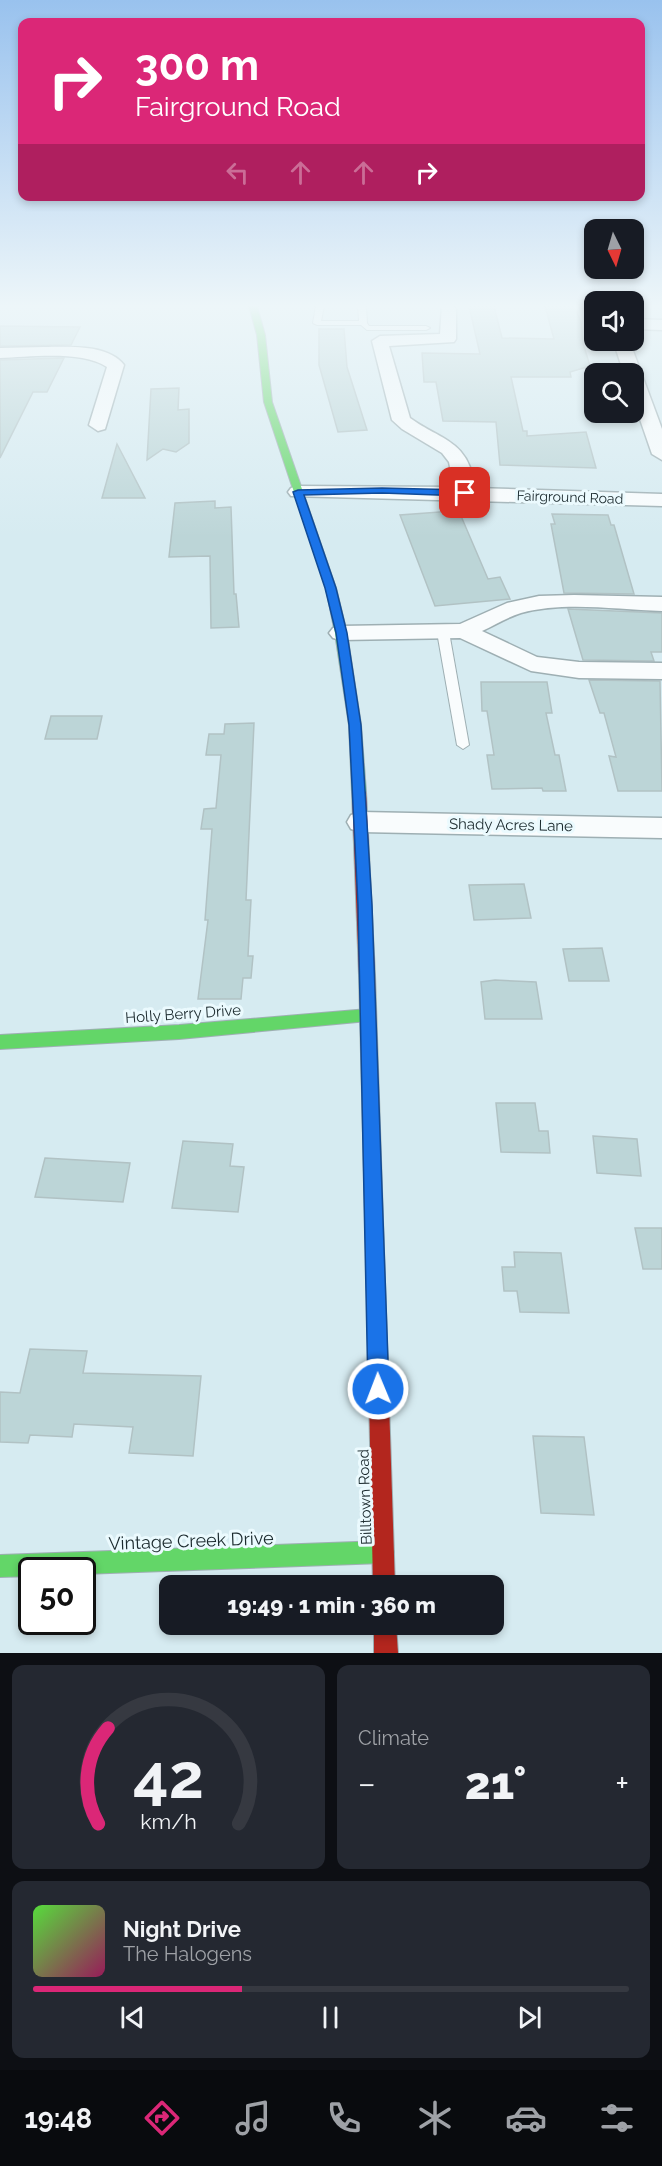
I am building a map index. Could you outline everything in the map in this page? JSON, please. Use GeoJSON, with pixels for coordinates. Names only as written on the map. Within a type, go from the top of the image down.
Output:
{"type":"FeatureCollection","features":[{"type":"Feature","properties":{"kind":"main road","name":"Billtown Road"},"geometry":{"type":"LineString","coordinates":[[266,383],[268,402],[331,588],[342,633],[355,725],[368,1015],[384,1575]]}},
{"type":"Feature","properties":{"kind":"main road","name":"Holly Berry Drive"},"geometry":{"type":"LineString","coordinates":[[0,1042],[179,1032],[368,1015]]}},
{"type":"Feature","properties":{"kind":"main road","name":"Vintage Creek Drive"},"geometry":{"type":"LineString","coordinates":[[0,1566],[383,1552]]}},
{"type":"Feature","properties":{"kind":"main road"},"geometry":{"type":"LineString","coordinates":[[385,1635],[386,1653]]}},
{"type":"Feature","properties":{"kind":"street"},"geometry":{"type":"LineString","coordinates":[[98,425],[111,383]]}},
{"type":"Feature","properties":{"kind":"street"},"geometry":{"type":"LineString","coordinates":[[391,383],[401,420],[408,426],[435,438],[450,449],[464,470],[465,493]]}},
{"type":"Feature","properties":{"kind":"street"},"geometry":{"type":"LineString","coordinates":[[644,395],[655,416],[662,454]]}},
{"type":"Feature","properties":{"kind":"street","name":"Fairground Road"},"geometry":{"type":"LineString","coordinates":[[298,492],[382,490],[662,500]]}},
{"type":"Feature","properties":{"kind":"street"},"geometry":{"type":"LineString","coordinates":[[342,633],[454,632],[505,611],[544,603],[662,604]]}},
{"type":"Feature","properties":{"kind":"street"},"geometry":{"type":"LineString","coordinates":[[454,632],[531,664],[579,670],[662,671]]}},
{"type":"Feature","properties":{"kind":"street","name":"Shady Acres Lane"},"geometry":{"type":"LineString","coordinates":[[361,822],[662,828]]}},
{"type":"Feature","properties":{"kind":"lane"},"geometry":{"type":"LineString","coordinates":[[454,632],[463,745]]}},
{"type":"Feature","properties":{"kind":"building"},"geometry":{"type":"Polygon","coordinates":[[[0,383],[51,383],[47,392],[33,392],[0,458],[0,383]]]}},
{"type":"Feature","properties":{"kind":"building"},"geometry":{"type":"Polygon","coordinates":[[[324,383],[352,383],[367,430],[338,432],[324,383]]]}},
{"type":"Feature","properties":{"kind":"building"},"geometry":{"type":"Polygon","coordinates":[[[436,383],[512,383],[523,431],[527,431],[527,436],[586,432],[596,468],[500,465],[496,422],[443,421],[436,383]]]}},
{"type":"Feature","properties":{"kind":"building"},"geometry":{"type":"Polygon","coordinates":[[[179,388],[178,410],[189,409],[189,443],[176,452],[163,449],[147,460],[151,389],[179,388]]]}},
{"type":"Feature","properties":{"kind":"building"},"geometry":{"type":"Polygon","coordinates":[[[117,444],[145,498],[102,498],[117,444]]]}},
{"type":"Feature","properties":{"kind":"building"},"geometry":{"type":"Polygon","coordinates":[[[215,501],[215,508],[231,507],[234,594],[236,594],[239,627],[211,628],[210,556],[169,557],[175,503],[215,501]]]}},
{"type":"Feature","properties":{"kind":"building"},"geometry":{"type":"Polygon","coordinates":[[[453,511],[456,517],[461,516],[488,579],[500,577],[510,599],[435,606],[400,515],[453,511]]]}},
{"type":"Feature","properties":{"kind":"building"},"geometry":{"type":"Polygon","coordinates":[[[552,514],[608,515],[611,525],[614,525],[634,594],[564,593],[551,524],[555,524],[552,514]]]}},
{"type":"Feature","properties":{"kind":"building"},"geometry":{"type":"Polygon","coordinates":[[[568,609],[662,613],[662,652],[651,652],[654,661],[583,660],[568,609]]]}},
{"type":"Feature","properties":{"kind":"building"},"geometry":{"type":"Polygon","coordinates":[[[589,680],[660,681],[662,791],[618,791],[609,756],[616,757],[604,713],[600,713],[589,680]]]}},
{"type":"Feature","properties":{"kind":"building"},"geometry":{"type":"Polygon","coordinates":[[[481,682],[547,682],[552,713],[546,713],[555,755],[559,755],[566,791],[543,791],[542,788],[492,789],[487,755],[494,755],[487,711],[482,711],[481,682]]]}},
{"type":"Feature","properties":{"kind":"building"},"geometry":{"type":"Polygon","coordinates":[[[51,716],[102,716],[97,739],[45,739],[51,716]]]}},
{"type":"Feature","properties":{"kind":"building"},"geometry":{"type":"Polygon","coordinates":[[[254,723],[246,900],[251,900],[248,956],[253,956],[251,978],[243,978],[241,999],[198,999],[208,920],[205,920],[212,829],[201,829],[204,809],[216,808],[221,755],[206,755],[209,734],[224,734],[225,724],[254,723]]]}},
{"type":"Feature","properties":{"kind":"building"},"geometry":{"type":"Polygon","coordinates":[[[524,884],[531,918],[474,920],[469,885],[524,884]]]}},
{"type":"Feature","properties":{"kind":"building"},"geometry":{"type":"Polygon","coordinates":[[[602,948],[609,981],[569,981],[563,949],[602,948]]]}},
{"type":"Feature","properties":{"kind":"building"},"geometry":{"type":"Polygon","coordinates":[[[495,980],[536,982],[542,1019],[485,1019],[481,982],[495,980]]]}},
{"type":"Feature","properties":{"kind":"building"},"geometry":{"type":"Polygon","coordinates":[[[496,1103],[535,1103],[539,1131],[548,1131],[550,1153],[501,1152],[496,1103]]]}},
{"type":"Feature","properties":{"kind":"building"},"geometry":{"type":"Polygon","coordinates":[[[593,1136],[637,1139],[641,1176],[597,1173],[593,1136]]]}},
{"type":"Feature","properties":{"kind":"building"},"geometry":{"type":"Polygon","coordinates":[[[183,1141],[233,1144],[230,1166],[244,1167],[238,1212],[172,1208],[183,1141]]]}},
{"type":"Feature","properties":{"kind":"building"},"geometry":{"type":"Polygon","coordinates":[[[45,1158],[130,1163],[123,1202],[35,1197],[45,1158]]]}},
{"type":"Feature","properties":{"kind":"building"},"geometry":{"type":"Polygon","coordinates":[[[635,1228],[662,1228],[662,1269],[643,1269],[635,1228]]]}},
{"type":"Feature","properties":{"kind":"building"},"geometry":{"type":"Polygon","coordinates":[[[514,1252],[561,1253],[569,1313],[520,1312],[517,1291],[504,1291],[502,1267],[515,1267],[514,1252]]]}},
{"type":"Feature","properties":{"kind":"building"},"geometry":{"type":"Polygon","coordinates":[[[30,1349],[87,1351],[83,1373],[201,1376],[193,1456],[129,1453],[133,1427],[74,1424],[72,1437],[30,1435],[28,1443],[0,1442],[0,1392],[20,1393],[30,1349]]]}},
{"type":"Feature","properties":{"kind":"building"},"geometry":{"type":"Polygon","coordinates":[[[533,1436],[584,1437],[594,1515],[541,1513],[533,1436]]]}},
{"type":"Feature","properties":{"kind":"traffic: fast"},"geometry":{"type":"LineString","coordinates":[[266,383],[268,402],[331,588],[341,633],[355,725],[359,792]]}},
{"type":"Feature","properties":{"kind":"traffic: fast"},"geometry":{"type":"LineString","coordinates":[[0,1042],[179,1032],[368,1015]]}},
{"type":"Feature","properties":{"kind":"traffic: fast"},"geometry":{"type":"LineString","coordinates":[[0,1566],[383,1552]]}},
{"type":"Feature","properties":{"kind":"traffic: slow"},"geometry":{"type":"LineString","coordinates":[[367,975],[375,1251]]}},
{"type":"Feature","properties":{"kind":"traffic: jam"},"geometry":{"type":"LineString","coordinates":[[359,792],[367,975]]}},
{"type":"Feature","properties":{"kind":"traffic: jam"},"geometry":{"type":"LineString","coordinates":[[375,1251],[384,1575]]}},
{"type":"Feature","properties":{"kind":"traffic: jam"},"geometry":{"type":"LineString","coordinates":[[385,1635],[386,1653]]}},
{"type":"Feature","properties":{"kind":"route"},"geometry":{"type":"LineString","coordinates":[[378,1389],[365,905],[355,725],[342,633],[331,588],[298,492],[382,490],[465,493]]}}]}
